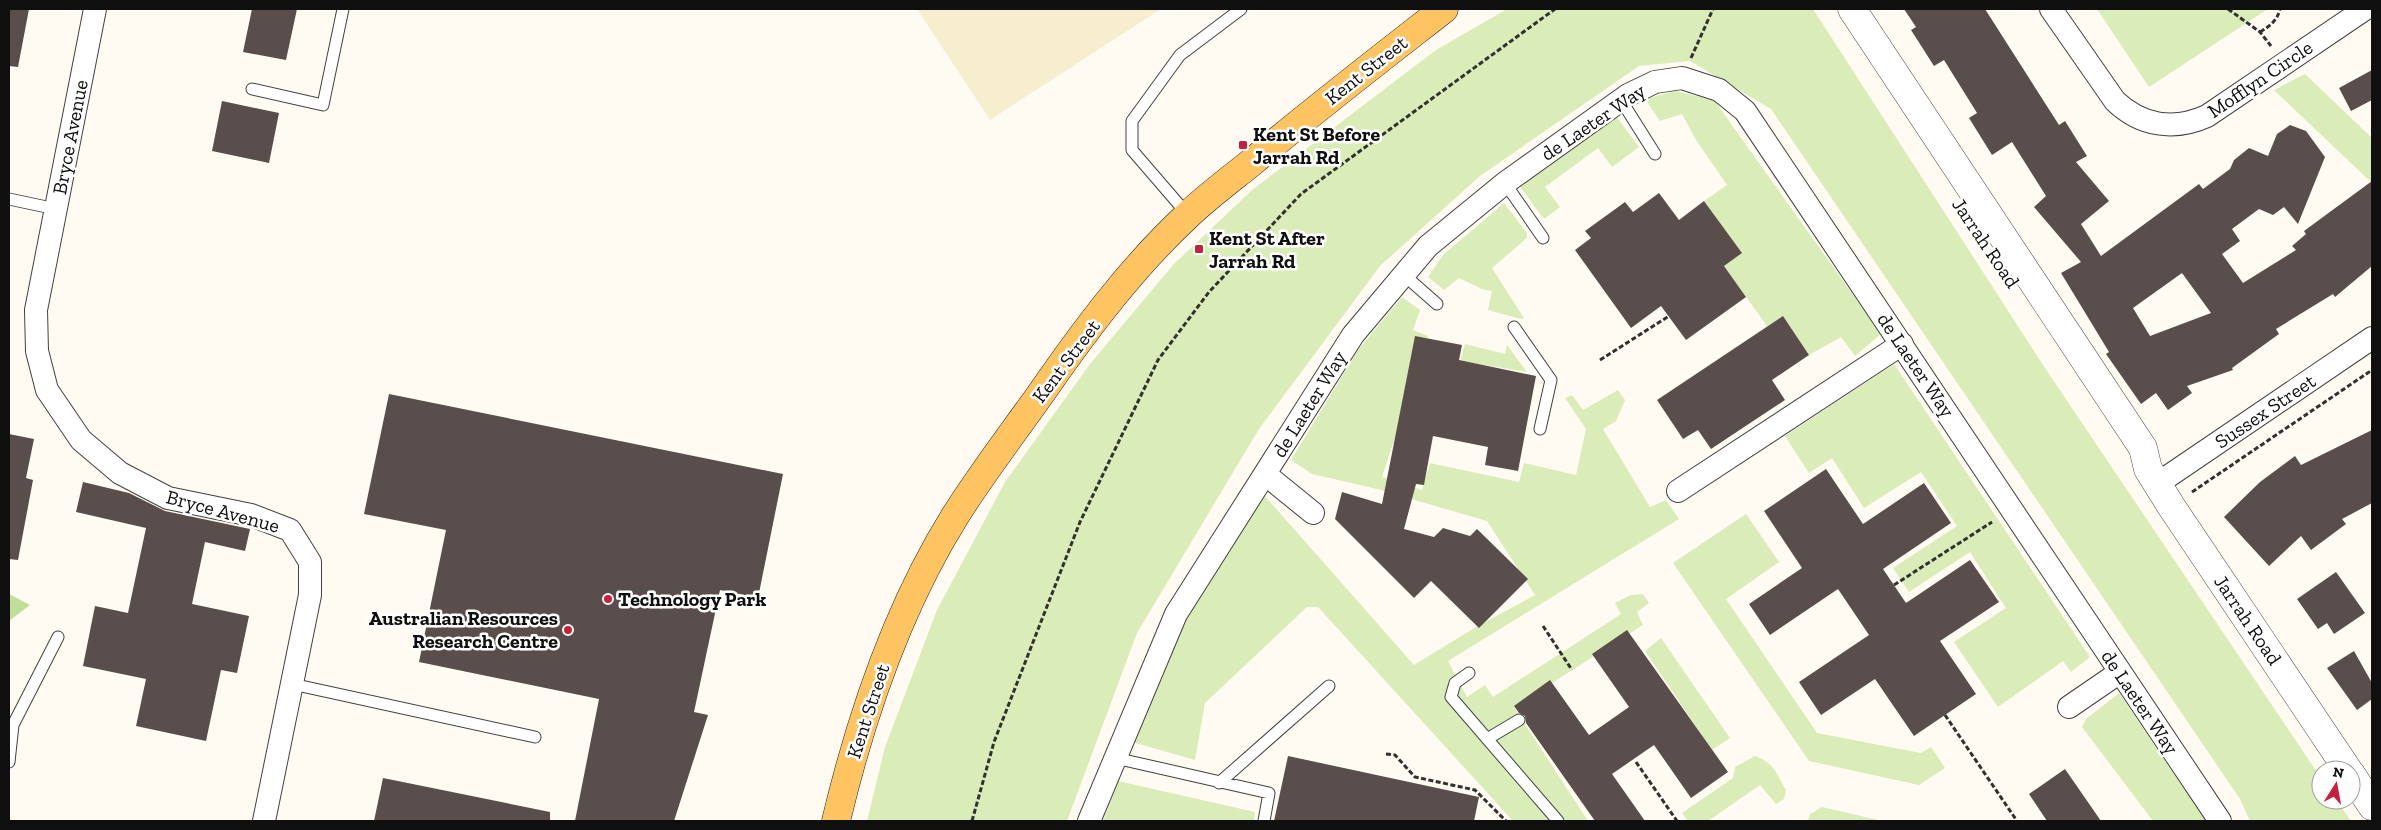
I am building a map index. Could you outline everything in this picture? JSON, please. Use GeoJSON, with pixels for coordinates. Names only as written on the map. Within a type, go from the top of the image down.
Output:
{"type":"FeatureCollection","features":[{"type":"Feature","properties":{"kind":"main road","name":"Kent Street"},"geometry":{"type":"LineString","coordinates":[[836,821],[848,771],[870,699],[892,641],[917,586],[954,517],[1066,357],[1135,271],[1188,215],[1318,107],[1444,9]]}},
{"type":"Feature","properties":{"kind":"street","name":"Bryce Avenue"},"geometry":{"type":"LineString","coordinates":[[95,9],[36,310],[37,351],[47,390],[81,440],[120,473],[168,498],[251,515],[290,530],[310,562],[310,595],[264,821]]}},
{"type":"Feature","properties":{"kind":"street","name":"Jarrah Road"},"geometry":{"type":"LineString","coordinates":[[1832,9],[2129,458],[2159,486]]}},
{"type":"Feature","properties":{"kind":"street","name":"Jarrah Road"},"geometry":{"type":"LineString","coordinates":[[1852,9],[2143,448],[2159,486],[2345,760]]}},
{"type":"Feature","properties":{"kind":"street","name":"Mofflyn Circle"},"geometry":{"type":"LineString","coordinates":[[2051,9],[2115,101],[2127,112],[2159,125],[2194,122],[2207,116],[2365,9]]}},
{"type":"Feature","properties":{"kind":"street","name":"de Laeter Way"},"geometry":{"type":"LineString","coordinates":[[1089,821],[1176,614],[1353,335],[1428,246],[1505,183],[1621,100],[1655,82],[1682,78],[1718,90],[1745,111],[2220,821]]}},
{"type":"Feature","properties":{"kind":"street","name":"Sussex Street"},"geometry":{"type":"LineString","coordinates":[[2159,486],[2372,338]]}},
{"type":"Feature","properties":{"kind":"street"},"geometry":{"type":"LineString","coordinates":[[1678,491],[1902,344]]}},
{"type":"Feature","properties":{"kind":"street"},"geometry":{"type":"LineString","coordinates":[[1265,474],[1313,513]]}},
{"type":"Feature","properties":{"kind":"street"},"geometry":{"type":"LineString","coordinates":[[2069,707],[2120,672]]}},
{"type":"Feature","properties":{"kind":"lane"},"geometry":{"type":"LineString","coordinates":[[252,88],[323,105],[343,9]]}},
{"type":"Feature","properties":{"kind":"lane"},"geometry":{"type":"LineString","coordinates":[[1188,215],[1132,150],[1132,121],[1180,55],[1241,9]]}},
{"type":"Feature","properties":{"kind":"lane"},"geometry":{"type":"LineString","coordinates":[[1621,100],[1655,154]]}},
{"type":"Feature","properties":{"kind":"lane"},"geometry":{"type":"LineString","coordinates":[[1505,183],[1543,238]]}},
{"type":"Feature","properties":{"kind":"lane"},"geometry":{"type":"LineString","coordinates":[[9,198],[56,209]]}},
{"type":"Feature","properties":{"kind":"lane"},"geometry":{"type":"LineString","coordinates":[[1404,275],[1437,304]]}},
{"type":"Feature","properties":{"kind":"lane"},"geometry":{"type":"LineString","coordinates":[[1514,327],[1551,380],[1540,429]]}},
{"type":"Feature","properties":{"kind":"lane"},"geometry":{"type":"LineString","coordinates":[[9,762],[13,725],[58,637]]}},
{"type":"Feature","properties":{"kind":"lane"},"geometry":{"type":"LineString","coordinates":[[1469,673],[1455,683],[1451,697],[1558,821]]}},
{"type":"Feature","properties":{"kind":"lane"},"geometry":{"type":"LineString","coordinates":[[292,684],[535,737]]}},
{"type":"Feature","properties":{"kind":"lane"},"geometry":{"type":"LineString","coordinates":[[1219,783],[1329,686]]}},
{"type":"Feature","properties":{"kind":"lane"},"geometry":{"type":"LineString","coordinates":[[1487,739],[1519,720]]}},
{"type":"Feature","properties":{"kind":"lane"},"geometry":{"type":"LineString","coordinates":[[1115,758],[1269,793],[1264,821]]}},
{"type":"Feature","properties":{"kind":"path"},"geometry":{"type":"LineString","coordinates":[[972,821],[994,742],[1080,522],[1158,360],[1209,292],[1301,194],[1555,9]]}},
{"type":"Feature","properties":{"kind":"path"},"geometry":{"type":"LineString","coordinates":[[1682,78],[1713,9]]}},
{"type":"Feature","properties":{"kind":"path"},"geometry":{"type":"LineString","coordinates":[[2228,9],[2260,32],[2270,26],[2278,16],[2280,9]]}},
{"type":"Feature","properties":{"kind":"path"},"geometry":{"type":"LineString","coordinates":[[1600,360],[1669,316]]}},
{"type":"Feature","properties":{"kind":"path"},"geometry":{"type":"LineString","coordinates":[[2159,486],[2372,370]]}},
{"type":"Feature","properties":{"kind":"path"},"geometry":{"type":"LineString","coordinates":[[1894,585],[2012,510]]}},
{"type":"Feature","properties":{"kind":"path"},"geometry":{"type":"LineString","coordinates":[[1543,626],[1572,670]]}},
{"type":"Feature","properties":{"kind":"path"},"geometry":{"type":"LineString","coordinates":[[1945,715],[2017,821]]}},
{"type":"Feature","properties":{"kind":"path"},"geometry":{"type":"LineString","coordinates":[[1386,754],[1395,755],[1415,778],[1475,790],[1506,821]]}},
{"type":"Feature","properties":{"kind":"path"},"geometry":{"type":"LineString","coordinates":[[1636,762],[1677,821]]}},
{"type":"Feature","properties":{"kind":"shaded area"},"geometry":{"type":"Polygon","coordinates":[[[917,9],[1161,9],[990,120],[917,9]]]}},
{"type":"Feature","properties":{"kind":"green space"},"geometry":{"type":"Polygon","coordinates":[[[1507,9],[1813,9],[2045,368],[2311,763],[2311,810],[2343,810],[2351,821],[2250,821],[2240,799],[1771,109],[1690,61],[1639,66],[1480,176],[1380,266],[1259,429],[1137,633],[1067,821],[867,821],[885,747],[937,610],[1005,482],[1090,364],[1173,265],[1252,190],[1436,50],[1507,9]]]}},
{"type":"Feature","properties":{"kind":"green space"},"geometry":{"type":"Polygon","coordinates":[[[2097,9],[2268,9],[2149,87],[2097,9]]]}},
{"type":"Feature","properties":{"kind":"green space"},"geometry":{"type":"Polygon","coordinates":[[[2305,74],[2372,138],[2372,183],[2274,90],[2305,74]]]}},
{"type":"Feature","properties":{"kind":"green space"},"geometry":{"type":"Polygon","coordinates":[[[1675,91],[1714,100],[1881,334],[1855,356],[1841,337],[1809,355],[1783,316],[1767,326],[1724,266],[1742,253],[1704,201],[1727,185],[1696,140],[1682,114],[1660,121],[1645,99],[1675,91]]]}},
{"type":"Feature","properties":{"kind":"green space"},"geometry":{"type":"Polygon","coordinates":[[[1616,116],[1639,147],[1612,167],[1598,148],[1545,187],[1560,207],[1544,219],[1520,187],[1616,116]]]}},
{"type":"Feature","properties":{"kind":"green space"},"geometry":{"type":"Polygon","coordinates":[[[1504,203],[1527,233],[1527,238],[1492,268],[1524,318],[1521,319],[1488,310],[1492,291],[1482,289],[1459,278],[1444,290],[1428,277],[1443,255],[1504,203]]]}},
{"type":"Feature","properties":{"kind":"green space"},"geometry":{"type":"Polygon","coordinates":[[[1402,297],[1420,310],[1413,330],[1428,336],[1382,477],[1422,490],[1430,463],[1519,482],[1524,463],[1576,475],[1586,429],[1565,398],[1572,395],[1583,410],[1618,390],[1625,400],[1616,421],[1603,429],[1650,507],[1666,500],[1679,519],[1448,661],[1467,697],[1485,685],[1493,697],[1621,614],[1615,603],[1631,595],[1643,594],[1649,603],[1637,612],[1643,625],[1514,707],[1588,821],[1513,821],[1318,607],[1307,607],[1205,703],[1195,760],[1132,742],[1180,627],[1264,495],[1414,665],[1476,627],[1535,595],[1487,521],[1377,489],[1312,474],[1291,460],[1358,350],[1402,297]]]}},
{"type":"Feature","properties":{"kind":"green space"},"geometry":{"type":"Polygon","coordinates":[[[1465,344],[1505,354],[1507,345],[1527,372],[1460,361],[1465,344]]]}},
{"type":"Feature","properties":{"kind":"green space"},"geometry":{"type":"Polygon","coordinates":[[[1894,364],[2090,657],[2071,672],[2063,661],[1998,707],[1954,642],[2006,608],[1970,552],[1909,592],[1893,568],[1957,526],[1921,472],[1864,508],[1832,458],[1809,473],[1785,436],[1894,364]]]}},
{"type":"Feature","properties":{"kind":"green space"},"geometry":{"type":"Polygon","coordinates":[[[1746,514],[1779,562],[1726,599],[1817,733],[1921,753],[1931,747],[1945,768],[1919,785],[1809,761],[1673,563],[1746,514]]]}},
{"type":"Feature","properties":{"kind":"green space"},"geometry":{"type":"Polygon","coordinates":[[[9,594],[30,605],[9,621],[9,594]]]}},
{"type":"Feature","properties":{"kind":"green space"},"geometry":{"type":"Polygon","coordinates":[[[1661,638],[1730,738],[1712,750],[1645,651],[1661,638]]]}},
{"type":"Feature","properties":{"kind":"green space"},"geometry":{"type":"Polygon","coordinates":[[[2119,693],[2206,821],[2153,821],[2082,727],[2086,719],[2119,693]]]}},
{"type":"Feature","properties":{"kind":"green space"},"geometry":{"type":"Polygon","coordinates":[[[1755,756],[1771,765],[1774,769],[1786,790],[1784,799],[1776,804],[1760,785],[1708,821],[1688,821],[1682,813],[1733,778],[1735,767],[1755,756]]]}},
{"type":"Feature","properties":{"kind":"green space"},"geometry":{"type":"Polygon","coordinates":[[[1118,781],[1255,812],[1254,821],[1103,821],[1118,781]]]}},
{"type":"Feature","properties":{"kind":"green space"},"geometry":{"type":"Polygon","coordinates":[[[1822,807],[1879,821],[1808,821],[1810,814],[1822,807]]]}},
{"type":"Feature","properties":{"kind":"building"},"geometry":{"type":"Polygon","coordinates":[[[9,9],[29,9],[18,67],[9,66],[9,9]]]}},
{"type":"Feature","properties":{"kind":"building"},"geometry":{"type":"Polygon","coordinates":[[[252,9],[297,9],[286,60],[243,52],[252,9]]]}},
{"type":"Feature","properties":{"kind":"building"},"geometry":{"type":"Polygon","coordinates":[[[1904,9],[1985,9],[2059,125],[2065,121],[2087,156],[2076,162],[2109,201],[2081,224],[2101,256],[2199,184],[2203,189],[2230,169],[2234,160],[2249,148],[2268,156],[2277,134],[2290,125],[2306,131],[2325,157],[2298,224],[2284,207],[2273,215],[2259,209],[2232,229],[2240,241],[2222,254],[2243,283],[2296,250],[2292,246],[2306,234],[2304,231],[2372,181],[2372,266],[2335,297],[2333,294],[2276,329],[2279,334],[2232,368],[2233,370],[2187,386],[2192,393],[2168,410],[2156,393],[2141,404],[2106,354],[2109,352],[2061,273],[2081,262],[2034,207],[2046,196],[2012,142],[1992,155],[1969,118],[1977,113],[1944,60],[1934,66],[1911,30],[1916,27],[1904,9]],[[2182,273],[2133,308],[2150,336],[2211,313],[2182,273]]]}},
{"type":"Feature","properties":{"kind":"building"},"geometry":{"type":"Polygon","coordinates":[[[2372,70],[2372,100],[2351,111],[2339,88],[2372,70]]]}},
{"type":"Feature","properties":{"kind":"building"},"geometry":{"type":"Polygon","coordinates":[[[222,101],[279,113],[269,163],[212,151],[222,101]]]}},
{"type":"Feature","properties":{"kind":"building"},"geometry":{"type":"Polygon","coordinates":[[[1659,193],[1679,220],[1704,201],[1742,253],[1724,266],[1746,297],[1686,340],[1661,306],[1631,328],[1575,250],[1591,238],[1585,231],[1625,202],[1633,212],[1659,193]]]}},
{"type":"Feature","properties":{"kind":"building"},"geometry":{"type":"Polygon","coordinates":[[[1783,316],[1809,355],[1772,380],[1785,400],[1711,449],[1698,430],[1683,439],[1657,400],[1783,316]]]}},
{"type":"Feature","properties":{"kind":"building"},"geometry":{"type":"Polygon","coordinates":[[[1415,336],[1462,345],[1459,360],[1536,376],[1518,471],[1485,465],[1488,447],[1433,436],[1424,485],[1416,484],[1404,529],[1434,537],[1443,528],[1470,536],[1477,529],[1528,579],[1479,628],[1431,581],[1414,598],[1335,519],[1342,492],[1382,504],[1415,336]]]}},
{"type":"Feature","properties":{"kind":"building","name":"Australian Resources Research Centre"},"geometry":{"type":"Polygon","coordinates":[[[389,394],[783,474],[758,598],[720,590],[694,712],[708,715],[674,821],[575,821],[599,699],[419,662],[446,530],[364,514],[389,394]]]}},
{"type":"Feature","properties":{"kind":"building"},"geometry":{"type":"Polygon","coordinates":[[[2372,430],[2372,503],[2342,519],[2346,524],[2311,550],[2301,536],[2269,566],[2224,517],[2260,482],[2295,456],[2301,465],[2372,430]]]}},
{"type":"Feature","properties":{"kind":"building"},"geometry":{"type":"Polygon","coordinates":[[[9,434],[34,439],[26,478],[33,480],[18,560],[9,559],[9,434]]]}},
{"type":"Feature","properties":{"kind":"building"},"geometry":{"type":"Polygon","coordinates":[[[1826,469],[1863,524],[1924,483],[1951,523],[1883,569],[1906,603],[1970,560],[1999,602],[1940,641],[1976,694],[1914,736],[1875,679],[1821,715],[1799,682],[1869,635],[1838,589],[1770,635],[1749,604],[1802,568],[1764,511],[1826,469]]]}},
{"type":"Feature","properties":{"kind":"building"},"geometry":{"type":"Polygon","coordinates":[[[83,482],[129,493],[165,511],[250,529],[245,551],[205,542],[192,604],[249,616],[237,673],[221,670],[206,741],[136,726],[146,679],[83,666],[95,606],[128,613],[146,528],[76,512],[83,482]]]}},
{"type":"Feature","properties":{"kind":"building"},"geometry":{"type":"Polygon","coordinates":[[[2336,572],[2365,613],[2334,634],[2327,623],[2318,629],[2297,599],[2336,572]]]}},
{"type":"Feature","properties":{"kind":"building"},"geometry":{"type":"Polygon","coordinates":[[[1627,630],[1728,772],[1691,798],[1654,745],[1612,774],[1645,821],[1595,821],[1526,723],[1525,716],[1519,713],[1514,706],[1550,680],[1589,735],[1629,707],[1592,654],[1627,630]]]}},
{"type":"Feature","properties":{"kind":"building"},"geometry":{"type":"Polygon","coordinates":[[[2354,651],[2372,683],[2372,699],[2357,710],[2327,668],[2354,651]]]}},
{"type":"Feature","properties":{"kind":"building"},"geometry":{"type":"Polygon","coordinates":[[[1288,756],[1479,797],[1474,821],[1274,821],[1288,756]]]}},
{"type":"Feature","properties":{"kind":"building"},"geometry":{"type":"Polygon","coordinates":[[[2065,769],[2101,821],[2047,821],[2029,794],[2065,769]]]}},
{"type":"Feature","properties":{"kind":"building"},"geometry":{"type":"Polygon","coordinates":[[[383,778],[550,812],[550,821],[374,821],[383,778]]]}},
{"type":"Feature","properties":{"kind":"place","name":"Kent St Before Jarrah Rd"},"geometry":{"type":"Point","coordinates":[1243,145]}},
{"type":"Feature","properties":{"kind":"place","name":"Kent St After Jarrah Rd"},"geometry":{"type":"Point","coordinates":[1199,249]}},
{"type":"Feature","properties":{"kind":"place","name":"Technology Park"},"geometry":{"type":"Point","coordinates":[608,599]}},
{"type":"Feature","properties":{"kind":"place","name":"Australian Resources Research Centre"},"geometry":{"type":"Point","coordinates":[568,630]}}]}
